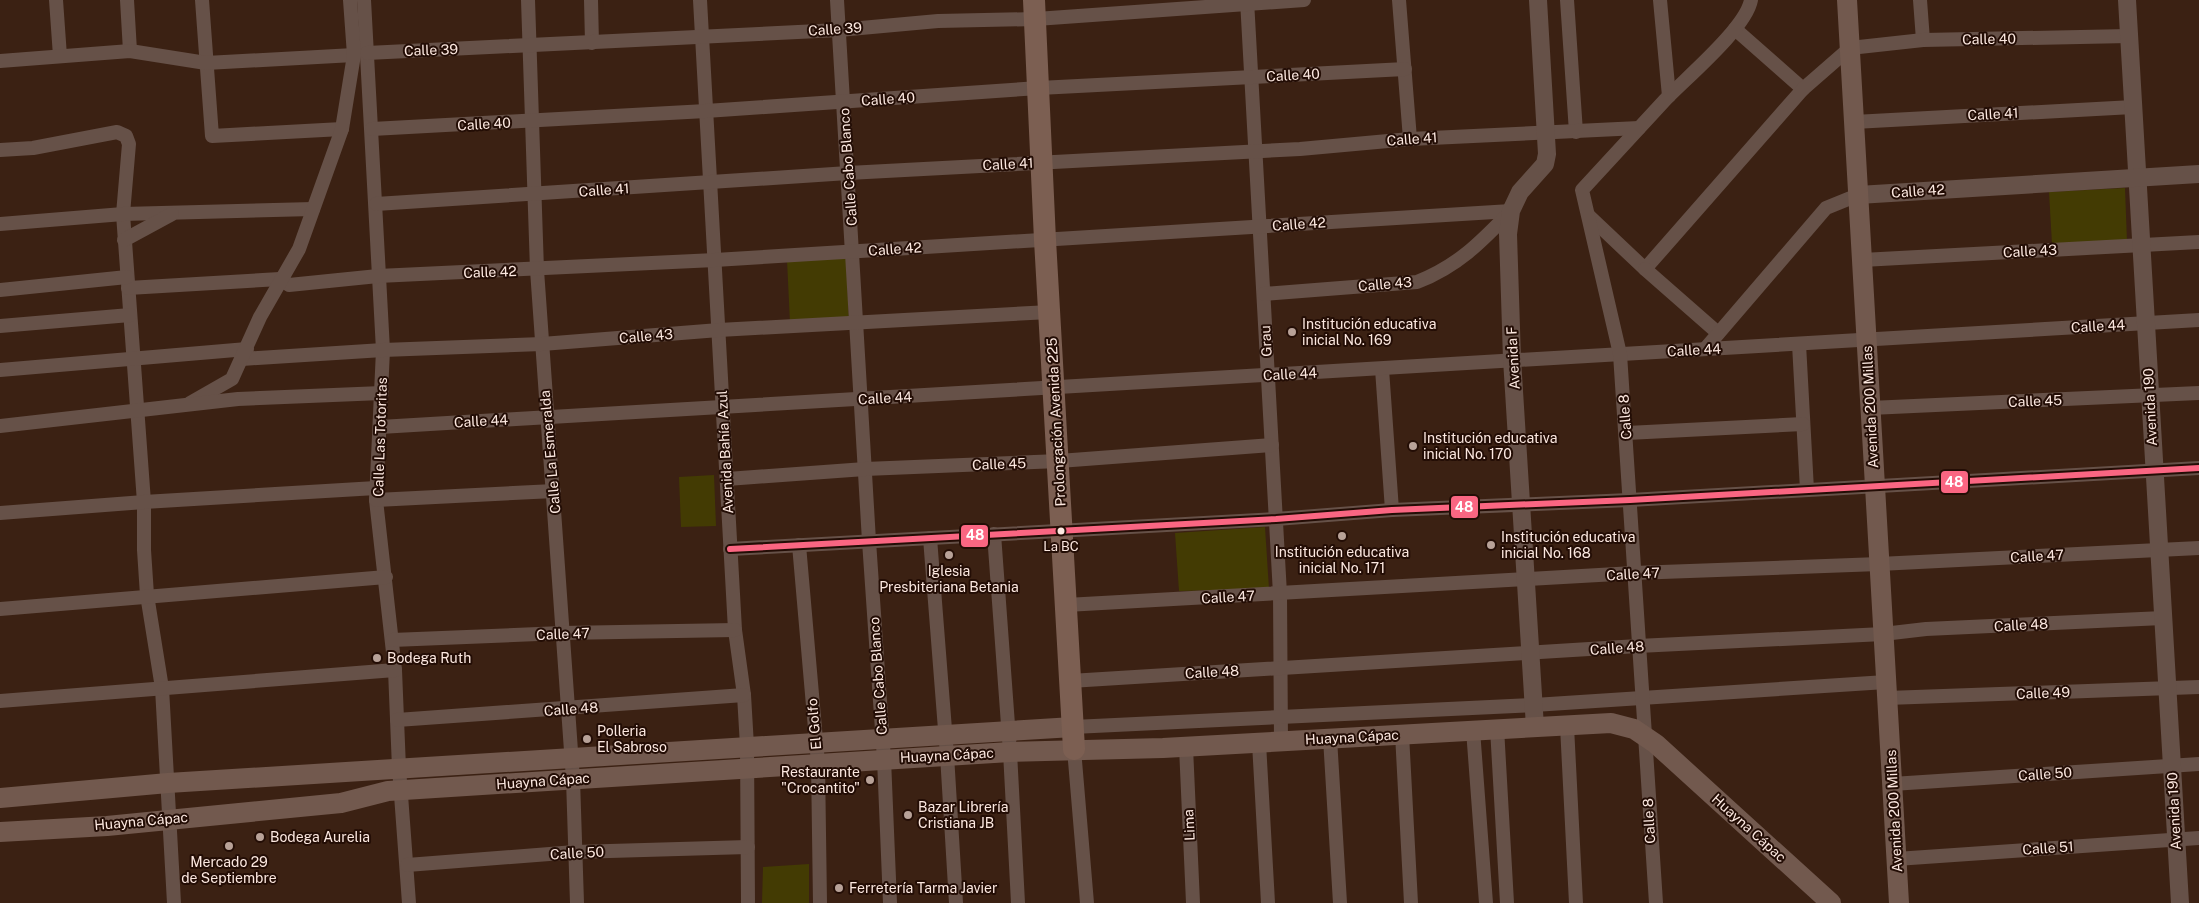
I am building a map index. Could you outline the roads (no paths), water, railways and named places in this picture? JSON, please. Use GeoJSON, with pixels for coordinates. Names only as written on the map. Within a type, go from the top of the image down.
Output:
{"type":"FeatureCollection","features":[{"type":"Feature","properties":{"kind":"main road","name":"Avenida 200 Millas"},"geometry":{"type":"LineString","coordinates":[[1847,0],[1899,903]]}},
{"type":"Feature","properties":{"kind":"main road","name":"Prolongación Avenida 225"},"geometry":{"type":"LineString","coordinates":[[1035,10],[1045,240],[1055,388],[1074,749]]}},
{"type":"Feature","properties":{"kind":"main road","name":"Huayna Cápac"},"geometry":{"type":"LineString","coordinates":[[0,832],[107,826],[170,818],[341,803],[374,794],[401,790],[947,755],[1281,742],[1497,728],[1611,723],[1634,729],[1643,735],[1831,903]]}},
{"type":"Feature","properties":{"kind":"main road","name":"Huayna Cápac"},"geometry":{"type":"LineString","coordinates":[[0,798],[168,783],[1073,727]]}},
{"type":"Feature","properties":{"kind":"street"},"geometry":{"type":"LineString","coordinates":[[56,0],[60,56]]}},
{"type":"Feature","properties":{"kind":"street"},"geometry":{"type":"LineString","coordinates":[[127,0],[130,51]]}},
{"type":"Feature","properties":{"kind":"street"},"geometry":{"type":"LineString","coordinates":[[202,0],[212,136],[342,129]]}},
{"type":"Feature","properties":{"kind":"street"},"geometry":{"type":"LineString","coordinates":[[190,404],[232,378],[260,317],[299,248],[342,129],[360,54],[350,0]]}},
{"type":"Feature","properties":{"kind":"street","name":"Calle Las Totoritas"},"geometry":{"type":"LineString","coordinates":[[364,0],[360,54],[372,129],[383,350],[376,494],[395,670],[399,768],[409,903]]}},
{"type":"Feature","properties":{"kind":"street","name":"Calle La Esmeralda"},"geometry":{"type":"LineString","coordinates":[[528,0],[537,270],[574,779],[577,903]]}},
{"type":"Feature","properties":{"kind":"street"},"geometry":{"type":"LineString","coordinates":[[591,0],[592,43]]}},
{"type":"Feature","properties":{"kind":"street","name":"Avenida Bahía Azul"},"geometry":{"type":"LineString","coordinates":[[700,0],[735,630],[744,695],[747,746],[748,903]]}},
{"type":"Feature","properties":{"kind":"street","name":"Calle Cabo Blanco"},"geometry":{"type":"LineString","coordinates":[[837,0],[869,541],[883,739],[890,903]]}},
{"type":"Feature","properties":{"kind":"street","name":"Calle 39"},"geometry":{"type":"LineString","coordinates":[[0,61],[130,51],[206,63],[838,30],[1035,10],[1304,0]]}},
{"type":"Feature","properties":{"kind":"street"},"geometry":{"type":"LineString","coordinates":[[1399,0],[1410,139]]}},
{"type":"Feature","properties":{"kind":"street","name":"Avenida F"},"geometry":{"type":"LineString","coordinates":[[1535,727],[1512,359],[1508,234],[1511,211],[1520,192],[1545,164],[1547,154],[1538,0]]}},
{"type":"Feature","properties":{"kind":"street"},"geometry":{"type":"LineString","coordinates":[[1567,0],[1576,132]]}},
{"type":"Feature","properties":{"kind":"street"},"geometry":{"type":"LineString","coordinates":[[1660,0],[1669,96]]}},
{"type":"Feature","properties":{"kind":"street","name":"Calle 8"},"geometry":{"type":"LineString","coordinates":[[1656,903],[1643,735],[1627,433],[1620,354],[1582,190],[1669,96],[1735,29],[1750,7],[1751,0]]}},
{"type":"Feature","properties":{"kind":"street"},"geometry":{"type":"LineString","coordinates":[[1920,0],[1923,40]]}},
{"type":"Feature","properties":{"kind":"street","name":"Avenida 190"},"geometry":{"type":"LineString","coordinates":[[2127,0],[2180,903]]}},
{"type":"Feature","properties":{"kind":"street","name":"Grau"},"geometry":{"type":"LineString","coordinates":[[1248,2],[1250,78],[1256,151],[1280,594],[1281,742]]}},
{"type":"Feature","properties":{"kind":"street"},"geometry":{"type":"LineString","coordinates":[[1735,29],[1803,89]]}},
{"type":"Feature","properties":{"kind":"street","name":"Calle 40"},"geometry":{"type":"LineString","coordinates":[[1850,48],[1923,40],[2129,36]]}},
{"type":"Feature","properties":{"kind":"street"},"geometry":{"type":"LineString","coordinates":[[1645,269],[1803,89],[1850,48]]}},
{"type":"Feature","properties":{"kind":"street","name":"Calle 40"},"geometry":{"type":"LineString","coordinates":[[372,129],[531,122],[844,103],[1039,88],[1405,69]]}},
{"type":"Feature","properties":{"kind":"street","name":"Calle 41"},"geometry":{"type":"LineString","coordinates":[[1854,122],[2133,107]]}},
{"type":"Feature","properties":{"kind":"street","name":"Calle 41"},"geometry":{"type":"LineString","coordinates":[[376,204],[848,173],[1041,162],[1092,162],[1177,154],[1256,151],[1410,139],[1639,128]]}},
{"type":"Feature","properties":{"kind":"street"},"geometry":{"type":"LineString","coordinates":[[0,150],[33,148],[117,132],[126,136],[129,144],[123,214],[124,240],[144,502],[144,550],[147,595],[162,688],[174,903]]}},
{"type":"Feature","properties":{"kind":"street","name":"Calle 42"},"geometry":{"type":"LineString","coordinates":[[1705,349],[1826,208],[1858,195],[2199,174]]}},
{"type":"Feature","properties":{"kind":"street"},"geometry":{"type":"LineString","coordinates":[[0,224],[123,214],[313,209]]}},
{"type":"Feature","properties":{"kind":"street","name":"Calle 42"},"geometry":{"type":"LineString","coordinates":[[0,290],[127,283],[280,280],[289,285],[378,276],[537,270],[715,260],[1511,211]]}},
{"type":"Feature","properties":{"kind":"street","name":"Calle 43"},"geometry":{"type":"LineString","coordinates":[[1264,294],[1416,282],[1439,273],[1456,263],[1511,211]]}},
{"type":"Feature","properties":{"kind":"street"},"geometry":{"type":"LineString","coordinates":[[124,240],[175,212]]}},
{"type":"Feature","properties":{"kind":"street"},"geometry":{"type":"LineString","coordinates":[[1589,216],[1718,334]]}},
{"type":"Feature","properties":{"kind":"street","name":"Calle 43"},"geometry":{"type":"LineString","coordinates":[[1862,260],[2199,242]]}},
{"type":"Feature","properties":{"kind":"street","name":"Calle 43"},"geometry":{"type":"LineString","coordinates":[[0,370],[132,357],[542,344],[719,330],[1050,312]]}},
{"type":"Feature","properties":{"kind":"street"},"geometry":{"type":"LineString","coordinates":[[0,326],[130,315]]}},
{"type":"Feature","properties":{"kind":"street","name":"Calle 44"},"geometry":{"type":"LineString","coordinates":[[380,427],[2199,320]]}},
{"type":"Feature","properties":{"kind":"street"},"geometry":{"type":"LineString","coordinates":[[1799,344],[1807,490]]}},
{"type":"Feature","properties":{"kind":"street"},"geometry":{"type":"LineString","coordinates":[[1382,369],[1392,510]]}},
{"type":"Feature","properties":{"kind":"street"},"geometry":{"type":"LineString","coordinates":[[0,426],[190,404],[382,393]]}},
{"type":"Feature","properties":{"kind":"street","name":"Calle 45"},"geometry":{"type":"LineString","coordinates":[[1870,408],[2199,393]]}},
{"type":"Feature","properties":{"kind":"street"},"geometry":{"type":"LineString","coordinates":[[1627,433],[1803,424]]}},
{"type":"Feature","properties":{"kind":"street","name":"Calle 45"},"geometry":{"type":"LineString","coordinates":[[726,479],[865,469],[1059,461],[1272,445]]}},
{"type":"Feature","properties":{"kind":"street"},"geometry":{"type":"LineString","coordinates":[[730,549],[1276,519],[1392,510],[1630,500],[2199,468]]}},
{"type":"Feature","properties":{"kind":"street"},"geometry":{"type":"LineString","coordinates":[[0,513],[144,502],[376,494],[554,491]]}},
{"type":"Feature","properties":{"kind":"street"},"geometry":{"type":"LineString","coordinates":[[994,534],[1010,752],[1018,903]]}},
{"type":"Feature","properties":{"kind":"street"},"geometry":{"type":"LineString","coordinates":[[930,538],[947,755],[956,903]]}},
{"type":"Feature","properties":{"kind":"street","name":"El Golfo"},"geometry":{"type":"LineString","coordinates":[[799,545],[818,763],[820,903]]}},
{"type":"Feature","properties":{"kind":"street","name":"Calle 47"},"geometry":{"type":"LineString","coordinates":[[1066,605],[1634,573],[1879,564],[2199,548]]}},
{"type":"Feature","properties":{"kind":"street"},"geometry":{"type":"LineString","coordinates":[[0,608],[386,577]]}},
{"type":"Feature","properties":{"kind":"street","name":"Calle 48"},"geometry":{"type":"LineString","coordinates":[[1070,680],[1531,654],[1638,646],[1883,634],[1926,629],[2163,618]]}},
{"type":"Feature","properties":{"kind":"street","name":"Calle 47"},"geometry":{"type":"LineString","coordinates":[[392,640],[562,633],[735,630]]}},
{"type":"Feature","properties":{"kind":"street"},"geometry":{"type":"LineString","coordinates":[[0,701],[395,670]]}},
{"type":"Feature","properties":{"kind":"street","name":"Calle 49"},"geometry":{"type":"LineString","coordinates":[[1641,697],[1887,690],[2166,689],[2199,687]]}},
{"type":"Feature","properties":{"kind":"street","name":"Calle 48"},"geometry":{"type":"LineString","coordinates":[[397,720],[744,695]]}},
{"type":"Feature","properties":{"kind":"street","name":"Huayna Cápac"},"geometry":{"type":"LineString","coordinates":[[1073,727],[1534,705],[1641,697]]}},
{"type":"Feature","properties":{"kind":"street"},"geometry":{"type":"LineString","coordinates":[[1567,726],[1576,903]]}},
{"type":"Feature","properties":{"kind":"street"},"geometry":{"type":"LineString","coordinates":[[1497,728],[1506,903]]}},
{"type":"Feature","properties":{"kind":"street"},"geometry":{"type":"LineString","coordinates":[[1473,730],[1486,903]]}},
{"type":"Feature","properties":{"kind":"street"},"geometry":{"type":"LineString","coordinates":[[1402,734],[1411,903]]}},
{"type":"Feature","properties":{"kind":"street"},"geometry":{"type":"LineString","coordinates":[[1330,738],[1340,903]]}},
{"type":"Feature","properties":{"kind":"street"},"geometry":{"type":"LineString","coordinates":[[1259,743],[1268,903]]}},
{"type":"Feature","properties":{"kind":"street","name":"Lima"},"geometry":{"type":"LineString","coordinates":[[1186,746],[1193,903]]}},
{"type":"Feature","properties":{"kind":"street","name":"Prolongación Avenida 225"},"geometry":{"type":"LineString","coordinates":[[1074,749],[1087,903]]}},
{"type":"Feature","properties":{"kind":"street","name":"Calle 50"},"geometry":{"type":"LineString","coordinates":[[1892,784],[2199,764]]}},
{"type":"Feature","properties":{"kind":"street","name":"Calle 51"},"geometry":{"type":"LineString","coordinates":[[1896,859],[2199,838]]}},
{"type":"Feature","properties":{"kind":"street","name":"Calle 50"},"geometry":{"type":"LineString","coordinates":[[407,865],[575,852],[748,847]]}},
{"type":"Feature","properties":{"kind":"place","name":"Institución educativa inicial No. 169"},"geometry":{"type":"Point","coordinates":[1292,332]}},
{"type":"Feature","properties":{"kind":"place","name":"Institución educativa inicial No. 170"},"geometry":{"type":"Point","coordinates":[1413,446]}},
{"type":"Feature","properties":{"kind":"place","name":"La BC"},"geometry":{"type":"Point","coordinates":[1061,531]}},
{"type":"Feature","properties":{"kind":"place","name":"Institución educativa inicial No. 171"},"geometry":{"type":"Point","coordinates":[1342,536]}},
{"type":"Feature","properties":{"kind":"place","name":"Institución educativa inicial No. 168"},"geometry":{"type":"Point","coordinates":[1491,545]}},
{"type":"Feature","properties":{"kind":"place","name":"Iglesia Presbiteriana Betania"},"geometry":{"type":"Point","coordinates":[949,555]}},
{"type":"Feature","properties":{"kind":"place","name":"Bodega Ruth"},"geometry":{"type":"Point","coordinates":[377,658]}},
{"type":"Feature","properties":{"kind":"place","name":"Polleria El Sabroso"},"geometry":{"type":"Point","coordinates":[587,739]}},
{"type":"Feature","properties":{"kind":"place","name":"Restaurante \"Crocantito\""},"geometry":{"type":"Point","coordinates":[870,780]}},
{"type":"Feature","properties":{"kind":"place","name":"Bazar Librería Cristiana JB"},"geometry":{"type":"Point","coordinates":[908,815]}},
{"type":"Feature","properties":{"kind":"place","name":"Bodega Aurelia"},"geometry":{"type":"Point","coordinates":[260,837]}},
{"type":"Feature","properties":{"kind":"place","name":"Mercado 29 de Septiembre"},"geometry":{"type":"Point","coordinates":[229,846]}},
{"type":"Feature","properties":{"kind":"place","name":"Ferretería Tarma Javier"},"geometry":{"type":"Point","coordinates":[839,888]}}]}
